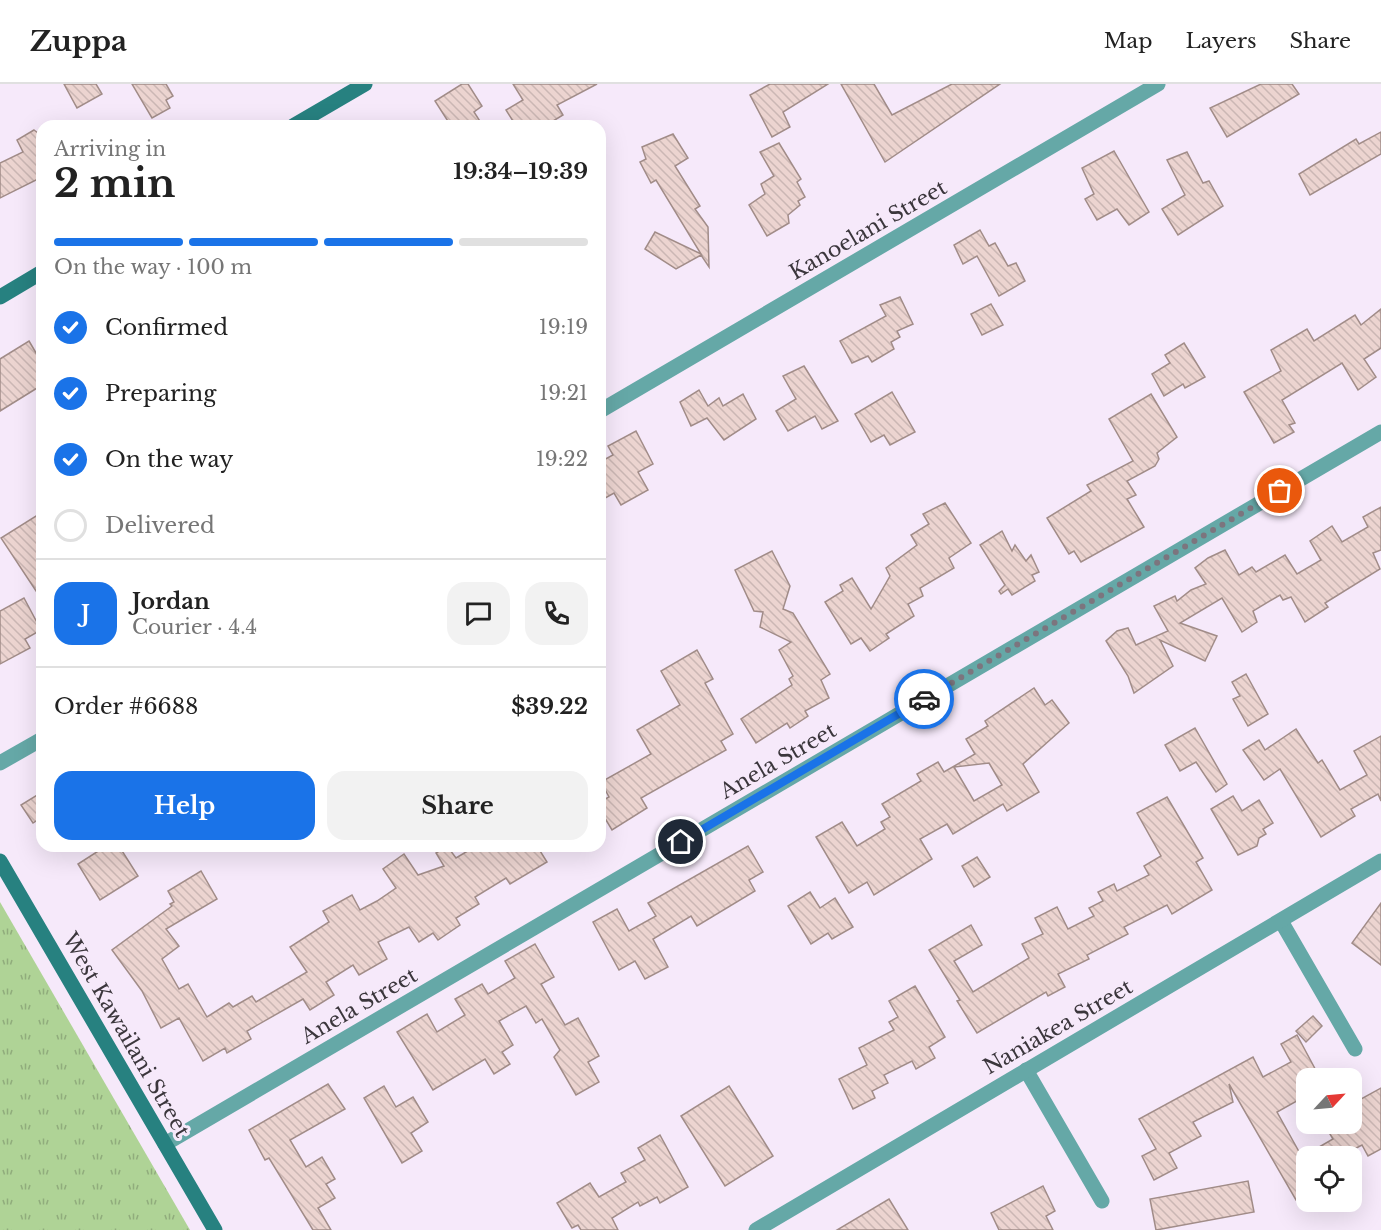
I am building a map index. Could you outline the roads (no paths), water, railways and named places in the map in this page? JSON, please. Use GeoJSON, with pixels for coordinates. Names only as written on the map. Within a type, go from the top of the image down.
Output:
{"type":"FeatureCollection","features":[{"type":"Feature","properties":{"kind":"street"},"geometry":{"type":"LineString","coordinates":[[303,120],[365,84]]}},
{"type":"Feature","properties":{"kind":"street","name":"Kanoelani Street"},"geometry":{"type":"LineString","coordinates":[[606,407],[1158,84]]}},
{"type":"Feature","properties":{"kind":"street"},"geometry":{"type":"LineString","coordinates":[[0,297],[36,276]]}},
{"type":"Feature","properties":{"kind":"street","name":"Anela Street"},"geometry":{"type":"LineString","coordinates":[[165,1144],[1381,432]]}},
{"type":"Feature","properties":{"kind":"street"},"geometry":{"type":"LineString","coordinates":[[0,763],[36,742]]}},
{"type":"Feature","properties":{"kind":"street","name":"West Kawailani Street"},"geometry":{"type":"LineString","coordinates":[[0,861],[215,1230]]}},
{"type":"Feature","properties":{"kind":"street","name":"Naniakea Street"},"geometry":{"type":"LineString","coordinates":[[764,1228],[1026,1070],[1381,861]]}},
{"type":"Feature","properties":{"kind":"street"},"geometry":{"type":"LineString","coordinates":[[1281,921],[1354,1049]]}},
{"type":"Feature","properties":{"kind":"street"},"geometry":{"type":"LineString","coordinates":[[1026,1070],[1102,1201]]}}]}
